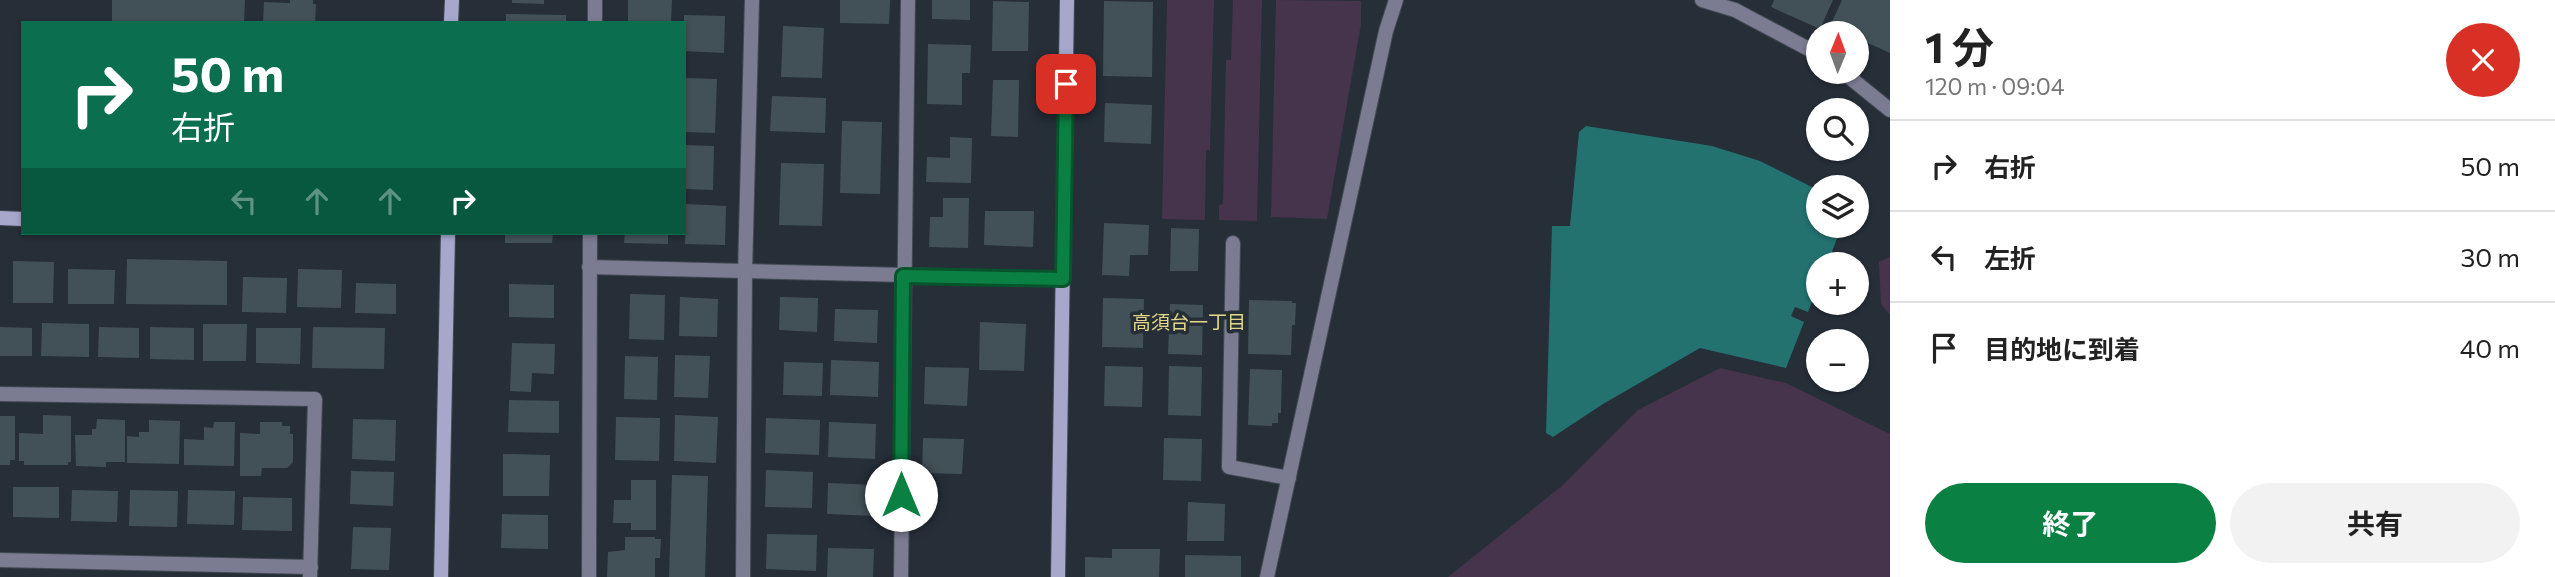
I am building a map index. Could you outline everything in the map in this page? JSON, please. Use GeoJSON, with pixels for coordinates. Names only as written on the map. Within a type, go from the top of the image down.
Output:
{"type":"FeatureCollection","features":[{"type":"Feature","properties":{"kind":"street"},"geometry":{"type":"LineString","coordinates":[[452,0],[452,21]]}},
{"type":"Feature","properties":{"kind":"street"},"geometry":{"type":"LineString","coordinates":[[595,0],[595,21]]}},
{"type":"Feature","properties":{"kind":"street"},"geometry":{"type":"LineString","coordinates":[[743,577],[745,272],[752,0]]}},
{"type":"Feature","properties":{"kind":"street"},"geometry":{"type":"LineString","coordinates":[[901,577],[908,0]]}},
{"type":"Feature","properties":{"kind":"street"},"geometry":{"type":"LineString","coordinates":[[1058,577],[1067,0]]}},
{"type":"Feature","properties":{"kind":"street"},"geometry":{"type":"LineString","coordinates":[[1267,577],[1385,31],[1396,0]]}},
{"type":"Feature","properties":{"kind":"street"},"geometry":{"type":"LineString","coordinates":[[1702,0],[1738,5],[1806,47]]}},
{"type":"Feature","properties":{"kind":"street"},"geometry":{"type":"LineString","coordinates":[[1858,84],[1890,110]]}},
{"type":"Feature","properties":{"kind":"street"},"geometry":{"type":"LineString","coordinates":[[0,218],[21,219]]}},
{"type":"Feature","properties":{"kind":"street"},"geometry":{"type":"LineString","coordinates":[[441,577],[448,235]]}},
{"type":"Feature","properties":{"kind":"street"},"geometry":{"type":"LineString","coordinates":[[589,577],[590,235]]}},
{"type":"Feature","properties":{"kind":"street"},"geometry":{"type":"LineString","coordinates":[[1233,243],[1229,467],[1289,478]]}},
{"type":"Feature","properties":{"kind":"street"},"geometry":{"type":"LineString","coordinates":[[589,267],[1063,279]]}},
{"type":"Feature","properties":{"kind":"street"},"geometry":{"type":"LineString","coordinates":[[0,394],[314,399],[311,572],[0,560]]}},
{"type":"Feature","properties":{"kind":"shaded area"},"geometry":{"type":"Polygon","coordinates":[[[1167,0],[1214,0],[1210,150],[1206,150],[1205,220],[1162,219],[1167,0]]]}},
{"type":"Feature","properties":{"kind":"shaded area"},"geometry":{"type":"Polygon","coordinates":[[[1233,0],[1262,0],[1257,221],[1219,220],[1219,205],[1223,204],[1226,60],[1231,60],[1233,0]]]}},
{"type":"Feature","properties":{"kind":"shaded area"},"geometry":{"type":"Polygon","coordinates":[[[1276,0],[1361,1],[1361,24],[1327,219],[1271,217],[1276,0]]]}},
{"type":"Feature","properties":{"kind":"shaded area"},"geometry":{"type":"Polygon","coordinates":[[[1586,126],[1712,146],[1760,161],[1806,184],[1806,238],[1837,238],[1832,252],[1806,252],[1806,311],[1795,307],[1791,316],[1804,322],[1786,368],[1700,348],[1603,404],[1553,437],[1546,433],[1552,226],[1570,226],[1579,132],[1586,126]]]}},
{"type":"Feature","properties":{"kind":"shaded area"},"geometry":{"type":"Polygon","coordinates":[[[1890,257],[1890,315],[1881,304],[1879,262],[1890,257]]]}},
{"type":"Feature","properties":{"kind":"shaded area"},"geometry":{"type":"Polygon","coordinates":[[[1720,368],[1786,383],[1890,434],[1890,577],[1448,577],[1563,485],[1638,410],[1720,368]]]}},
{"type":"Feature","properties":{"kind":"building"},"geometry":{"type":"Polygon","coordinates":[[[112,0],[245,0],[244,21],[112,21],[112,0]]]}},
{"type":"Feature","properties":{"kind":"building"},"geometry":{"type":"Polygon","coordinates":[[[290,0],[313,0],[313,4],[316,4],[315,21],[263,21],[264,2],[290,3],[290,0]]]}},
{"type":"Feature","properties":{"kind":"building"},"geometry":{"type":"Polygon","coordinates":[[[512,0],[544,0],[544,4],[512,3],[512,0]]]}},
{"type":"Feature","properties":{"kind":"building"},"geometry":{"type":"Polygon","coordinates":[[[628,0],[672,0],[671,21],[628,21],[628,0]]]}},
{"type":"Feature","properties":{"kind":"building"},"geometry":{"type":"Polygon","coordinates":[[[840,0],[890,0],[889,24],[840,23],[840,0]]]}},
{"type":"Feature","properties":{"kind":"building"},"geometry":{"type":"Polygon","coordinates":[[[932,0],[970,0],[970,20],[932,19],[932,0]]]}},
{"type":"Feature","properties":{"kind":"building"},"geometry":{"type":"Polygon","coordinates":[[[1774,0],[1833,0],[1824,21],[1806,23],[1771,7],[1774,0]]]}},
{"type":"Feature","properties":{"kind":"building"},"geometry":{"type":"Polygon","coordinates":[[[1842,0],[1890,0],[1890,53],[1869,43],[1869,21],[1832,21],[1842,0]]]}},
{"type":"Feature","properties":{"kind":"building"},"geometry":{"type":"Polygon","coordinates":[[[993,1],[1029,2],[1028,51],[992,51],[993,1]]]}},
{"type":"Feature","properties":{"kind":"building"},"geometry":{"type":"Polygon","coordinates":[[[1104,1],[1153,2],[1152,77],[1103,76],[1104,1]]]}},
{"type":"Feature","properties":{"kind":"building"},"geometry":{"type":"Polygon","coordinates":[[[506,14],[566,15],[566,21],[506,21],[506,14]]]}},
{"type":"Feature","properties":{"kind":"building"},"geometry":{"type":"Polygon","coordinates":[[[684,15],[725,16],[724,53],[686,51],[684,15]]]}},
{"type":"Feature","properties":{"kind":"building"},"geometry":{"type":"Polygon","coordinates":[[[783,26],[824,28],[822,78],[781,77],[783,26]]]}},
{"type":"Feature","properties":{"kind":"building"},"geometry":{"type":"Polygon","coordinates":[[[928,44],[971,45],[970,73],[962,73],[962,105],[927,104],[928,44]]]}},
{"type":"Feature","properties":{"kind":"building"},"geometry":{"type":"Polygon","coordinates":[[[686,78],[717,79],[715,133],[686,132],[686,78]]]}},
{"type":"Feature","properties":{"kind":"building"},"geometry":{"type":"Polygon","coordinates":[[[993,80],[1019,80],[1018,137],[991,136],[993,80]]]}},
{"type":"Feature","properties":{"kind":"building"},"geometry":{"type":"Polygon","coordinates":[[[772,96],[826,98],[825,133],[770,131],[772,96]]]}},
{"type":"Feature","properties":{"kind":"building"},"geometry":{"type":"Polygon","coordinates":[[[1105,103],[1152,105],[1151,144],[1104,142],[1105,103]]]}},
{"type":"Feature","properties":{"kind":"building"},"geometry":{"type":"Polygon","coordinates":[[[842,121],[882,122],[880,194],[840,193],[842,121]]]}},
{"type":"Feature","properties":{"kind":"building"},"geometry":{"type":"Polygon","coordinates":[[[950,137],[972,138],[971,183],[926,182],[927,157],[950,158],[950,137]]]}},
{"type":"Feature","properties":{"kind":"building"},"geometry":{"type":"Polygon","coordinates":[[[686,145],[714,146],[713,190],[686,189],[686,145]]]}},
{"type":"Feature","properties":{"kind":"building"},"geometry":{"type":"Polygon","coordinates":[[[781,163],[824,164],[822,226],[779,225],[781,163]]]}},
{"type":"Feature","properties":{"kind":"building"},"geometry":{"type":"Polygon","coordinates":[[[943,198],[969,198],[968,248],[929,247],[930,217],[943,217],[943,198]]]}},
{"type":"Feature","properties":{"kind":"building"},"geometry":{"type":"Polygon","coordinates":[[[686,204],[726,206],[725,245],[685,244],[686,204]]]}},
{"type":"Feature","properties":{"kind":"building"},"geometry":{"type":"Polygon","coordinates":[[[985,211],[1034,211],[1033,247],[984,245],[985,211]]]}},
{"type":"Feature","properties":{"kind":"building"},"geometry":{"type":"Polygon","coordinates":[[[1104,223],[1149,225],[1148,255],[1130,255],[1129,276],[1102,275],[1104,223]]]}},
{"type":"Feature","properties":{"kind":"building"},"geometry":{"type":"Polygon","coordinates":[[[1171,228],[1199,229],[1198,271],[1170,271],[1171,228]]]}},
{"type":"Feature","properties":{"kind":"building"},"geometry":{"type":"Polygon","coordinates":[[[505,235],[553,235],[552,243],[505,243],[505,235]]]}},
{"type":"Feature","properties":{"kind":"building"},"geometry":{"type":"Polygon","coordinates":[[[625,235],[668,235],[668,244],[624,243],[625,235]]]}},
{"type":"Feature","properties":{"kind":"building"},"geometry":{"type":"Polygon","coordinates":[[[127,259],[227,261],[227,305],[126,304],[127,259]]]}},
{"type":"Feature","properties":{"kind":"building"},"geometry":{"type":"Polygon","coordinates":[[[13,261],[54,262],[53,303],[13,303],[13,261]]]}},
{"type":"Feature","properties":{"kind":"building"},"geometry":{"type":"Polygon","coordinates":[[[68,269],[115,270],[114,304],[68,304],[68,269]]]}},
{"type":"Feature","properties":{"kind":"building"},"geometry":{"type":"Polygon","coordinates":[[[298,269],[342,270],[341,308],[297,307],[298,269]]]}},
{"type":"Feature","properties":{"kind":"building"},"geometry":{"type":"Polygon","coordinates":[[[243,277],[287,278],[286,313],[242,312],[243,277]]]}},
{"type":"Feature","properties":{"kind":"building"},"geometry":{"type":"Polygon","coordinates":[[[356,283],[396,284],[396,314],[355,313],[356,283]]]}},
{"type":"Feature","properties":{"kind":"building"},"geometry":{"type":"Polygon","coordinates":[[[509,284],[554,285],[554,318],[509,317],[509,284]]]}},
{"type":"Feature","properties":{"kind":"building"},"geometry":{"type":"Polygon","coordinates":[[[630,294],[665,295],[664,340],[629,339],[630,294]]]}},
{"type":"Feature","properties":{"kind":"building"},"geometry":{"type":"Polygon","coordinates":[[[680,297],[718,299],[717,337],[679,336],[680,297]]]}},
{"type":"Feature","properties":{"kind":"building"},"geometry":{"type":"Polygon","coordinates":[[[780,297],[818,298],[817,332],[779,330],[780,297]]]}},
{"type":"Feature","properties":{"kind":"building"},"geometry":{"type":"Polygon","coordinates":[[[1103,298],[1144,299],[1143,348],[1102,347],[1103,298]]]}},
{"type":"Feature","properties":{"kind":"building"},"geometry":{"type":"Polygon","coordinates":[[[1249,300],[1296,303],[1291,355],[1248,354],[1249,300]]]}},
{"type":"Feature","properties":{"kind":"building"},"geometry":{"type":"Polygon","coordinates":[[[1170,304],[1203,305],[1202,355],[1168,354],[1170,304]]]}},
{"type":"Feature","properties":{"kind":"building"},"geometry":{"type":"Polygon","coordinates":[[[835,309],[878,310],[877,343],[834,341],[835,309]]]}},
{"type":"Feature","properties":{"kind":"building"},"geometry":{"type":"Polygon","coordinates":[[[980,322],[1026,324],[1024,371],[979,370],[980,322]]]}},
{"type":"Feature","properties":{"kind":"building"},"geometry":{"type":"Polygon","coordinates":[[[42,323],[89,324],[89,357],[41,356],[42,323]]]}},
{"type":"Feature","properties":{"kind":"building"},"geometry":{"type":"Polygon","coordinates":[[[203,324],[247,324],[246,361],[203,361],[203,324]]]}},
{"type":"Feature","properties":{"kind":"building"},"geometry":{"type":"Polygon","coordinates":[[[0,327],[32,328],[32,356],[0,356],[0,327]]]}},
{"type":"Feature","properties":{"kind":"building"},"geometry":{"type":"Polygon","coordinates":[[[99,327],[139,328],[139,358],[98,357],[99,327]]]}},
{"type":"Feature","properties":{"kind":"building"},"geometry":{"type":"Polygon","coordinates":[[[150,327],[194,328],[194,360],[150,359],[150,327]]]}},
{"type":"Feature","properties":{"kind":"building"},"geometry":{"type":"Polygon","coordinates":[[[313,327],[385,328],[384,369],[312,368],[313,327]]]}},
{"type":"Feature","properties":{"kind":"building"},"geometry":{"type":"Polygon","coordinates":[[[256,328],[301,328],[300,364],[256,363],[256,328]]]}},
{"type":"Feature","properties":{"kind":"building"},"geometry":{"type":"Polygon","coordinates":[[[512,343],[555,344],[554,374],[532,373],[531,392],[510,391],[512,343]]]}},
{"type":"Feature","properties":{"kind":"building"},"geometry":{"type":"Polygon","coordinates":[[[675,355],[710,356],[708,398],[674,397],[675,355]]]}},
{"type":"Feature","properties":{"kind":"building"},"geometry":{"type":"Polygon","coordinates":[[[625,356],[658,357],[657,400],[624,399],[625,356]]]}},
{"type":"Feature","properties":{"kind":"building"},"geometry":{"type":"Polygon","coordinates":[[[831,360],[879,362],[878,397],[830,395],[831,360]]]}},
{"type":"Feature","properties":{"kind":"building"},"geometry":{"type":"Polygon","coordinates":[[[784,362],[823,363],[822,396],[783,395],[784,362]]]}},
{"type":"Feature","properties":{"kind":"building"},"geometry":{"type":"Polygon","coordinates":[[[1105,366],[1143,367],[1142,407],[1104,406],[1105,366]]]}},
{"type":"Feature","properties":{"kind":"building"},"geometry":{"type":"Polygon","coordinates":[[[1169,366],[1202,367],[1201,416],[1168,415],[1169,366]]]}},
{"type":"Feature","properties":{"kind":"building"},"geometry":{"type":"Polygon","coordinates":[[[925,367],[969,368],[967,406],[924,404],[925,367]]]}},
{"type":"Feature","properties":{"kind":"building"},"geometry":{"type":"Polygon","coordinates":[[[1250,369],[1282,370],[1281,413],[1278,413],[1278,423],[1272,423],[1272,426],[1248,425],[1250,369]]]}},
{"type":"Feature","properties":{"kind":"building"},"geometry":{"type":"Polygon","coordinates":[[[509,400],[559,401],[559,433],[508,432],[509,400]]]}},
{"type":"Feature","properties":{"kind":"building"},"geometry":{"type":"Polygon","coordinates":[[[43,415],[71,416],[71,462],[68,462],[68,465],[24,465],[24,461],[19,461],[19,433],[43,434],[43,415]]]}},
{"type":"Feature","properties":{"kind":"building"},"geometry":{"type":"Polygon","coordinates":[[[675,415],[718,417],[716,463],[674,461],[675,415]]]}},
{"type":"Feature","properties":{"kind":"building"},"geometry":{"type":"Polygon","coordinates":[[[0,416],[15,416],[15,460],[10,460],[10,465],[0,465],[0,416]]]}},
{"type":"Feature","properties":{"kind":"building"},"geometry":{"type":"Polygon","coordinates":[[[616,417],[660,418],[659,461],[615,460],[616,417]]]}},
{"type":"Feature","properties":{"kind":"building"},"geometry":{"type":"Polygon","coordinates":[[[766,418],[820,420],[819,455],[765,453],[766,418]]]}},
{"type":"Feature","properties":{"kind":"building"},"geometry":{"type":"Polygon","coordinates":[[[97,419],[125,420],[125,462],[106,462],[106,467],[76,466],[75,435],[92,435],[97,419]]]}},
{"type":"Feature","properties":{"kind":"building"},"geometry":{"type":"Polygon","coordinates":[[[353,419],[396,420],[395,461],[352,459],[353,419]]]}},
{"type":"Feature","properties":{"kind":"building"},"geometry":{"type":"Polygon","coordinates":[[[149,420],[180,421],[179,464],[127,463],[127,436],[139,437],[139,432],[149,432],[149,420]]]}},
{"type":"Feature","properties":{"kind":"building"},"geometry":{"type":"Polygon","coordinates":[[[214,422],[235,422],[234,466],[184,465],[184,439],[204,440],[204,427],[213,428],[214,422]]]}},
{"type":"Feature","properties":{"kind":"building"},"geometry":{"type":"Polygon","coordinates":[[[260,422],[282,422],[282,426],[290,426],[290,434],[293,434],[293,462],[287,468],[262,468],[261,476],[240,476],[240,433],[260,434],[260,422]]]}},
{"type":"Feature","properties":{"kind":"building"},"geometry":{"type":"Polygon","coordinates":[[[829,422],[876,424],[875,459],[828,457],[829,422]]]}},
{"type":"Feature","properties":{"kind":"building"},"geometry":{"type":"Polygon","coordinates":[[[923,438],[964,439],[962,474],[922,473],[923,438]]]}},
{"type":"Feature","properties":{"kind":"building"},"geometry":{"type":"Polygon","coordinates":[[[1164,438],[1202,439],[1201,481],[1163,480],[1164,438]]]}},
{"type":"Feature","properties":{"kind":"building"},"geometry":{"type":"Polygon","coordinates":[[[503,454],[550,455],[549,496],[503,496],[503,454]]]}},
{"type":"Feature","properties":{"kind":"building"},"geometry":{"type":"Polygon","coordinates":[[[766,470],[813,472],[812,508],[765,507],[766,470]]]}},
{"type":"Feature","properties":{"kind":"building"},"geometry":{"type":"Polygon","coordinates":[[[351,471],[394,472],[393,506],[350,504],[351,471]]]}},
{"type":"Feature","properties":{"kind":"building"},"geometry":{"type":"Polygon","coordinates":[[[672,475],[708,476],[705,577],[669,577],[672,475]]]}},
{"type":"Feature","properties":{"kind":"building"},"geometry":{"type":"Polygon","coordinates":[[[631,480],[656,480],[656,530],[631,530],[631,523],[613,523],[614,500],[631,500],[631,480]]]}},
{"type":"Feature","properties":{"kind":"building"},"geometry":{"type":"Polygon","coordinates":[[[828,483],[877,485],[876,516],[827,514],[828,483]]]}},
{"type":"Feature","properties":{"kind":"building"},"geometry":{"type":"Polygon","coordinates":[[[13,487],[59,487],[59,518],[13,517],[13,487]]]}},
{"type":"Feature","properties":{"kind":"building"},"geometry":{"type":"Polygon","coordinates":[[[72,490],[118,491],[117,522],[71,521],[72,490]]]}},
{"type":"Feature","properties":{"kind":"building"},"geometry":{"type":"Polygon","coordinates":[[[130,490],[178,491],[177,527],[129,526],[130,490]]]}},
{"type":"Feature","properties":{"kind":"building"},"geometry":{"type":"Polygon","coordinates":[[[188,490],[235,491],[234,525],[187,524],[188,490]]]}},
{"type":"Feature","properties":{"kind":"building"},"geometry":{"type":"Polygon","coordinates":[[[243,497],[292,498],[292,531],[242,530],[243,497]]]}},
{"type":"Feature","properties":{"kind":"building"},"geometry":{"type":"Polygon","coordinates":[[[1188,502],[1225,504],[1224,541],[1187,541],[1188,502]]]}},
{"type":"Feature","properties":{"kind":"building"},"geometry":{"type":"Polygon","coordinates":[[[502,514],[548,515],[548,549],[501,548],[502,514]]]}},
{"type":"Feature","properties":{"kind":"building"},"geometry":{"type":"Polygon","coordinates":[[[353,527],[391,528],[389,570],[351,569],[353,527]]]}},
{"type":"Feature","properties":{"kind":"building"},"geometry":{"type":"Polygon","coordinates":[[[767,534],[817,535],[816,571],[766,569],[767,534]]]}},
{"type":"Feature","properties":{"kind":"building"},"geometry":{"type":"Polygon","coordinates":[[[625,537],[661,539],[660,558],[655,558],[655,577],[607,577],[608,552],[625,550],[625,537]]]}},
{"type":"Feature","properties":{"kind":"building"},"geometry":{"type":"Polygon","coordinates":[[[828,548],[874,549],[873,577],[827,577],[828,548]]]}},
{"type":"Feature","properties":{"kind":"building"},"geometry":{"type":"Polygon","coordinates":[[[1112,549],[1160,549],[1159,577],[1085,577],[1085,557],[1112,558],[1112,549]]]}},
{"type":"Feature","properties":{"kind":"building"},"geometry":{"type":"Polygon","coordinates":[[[1185,555],[1241,556],[1241,577],[1185,577],[1185,555]]]}},
{"type":"Feature","properties":{"kind":"district","name":"高須台一丁目"},"geometry":{"type":"Point","coordinates":[1189,321]}},
{"type":"Feature","properties":{"kind":"route"},"geometry":{"type":"LineString","coordinates":[[901,495],[903,276],[1063,279],[1066,84]]}}]}
